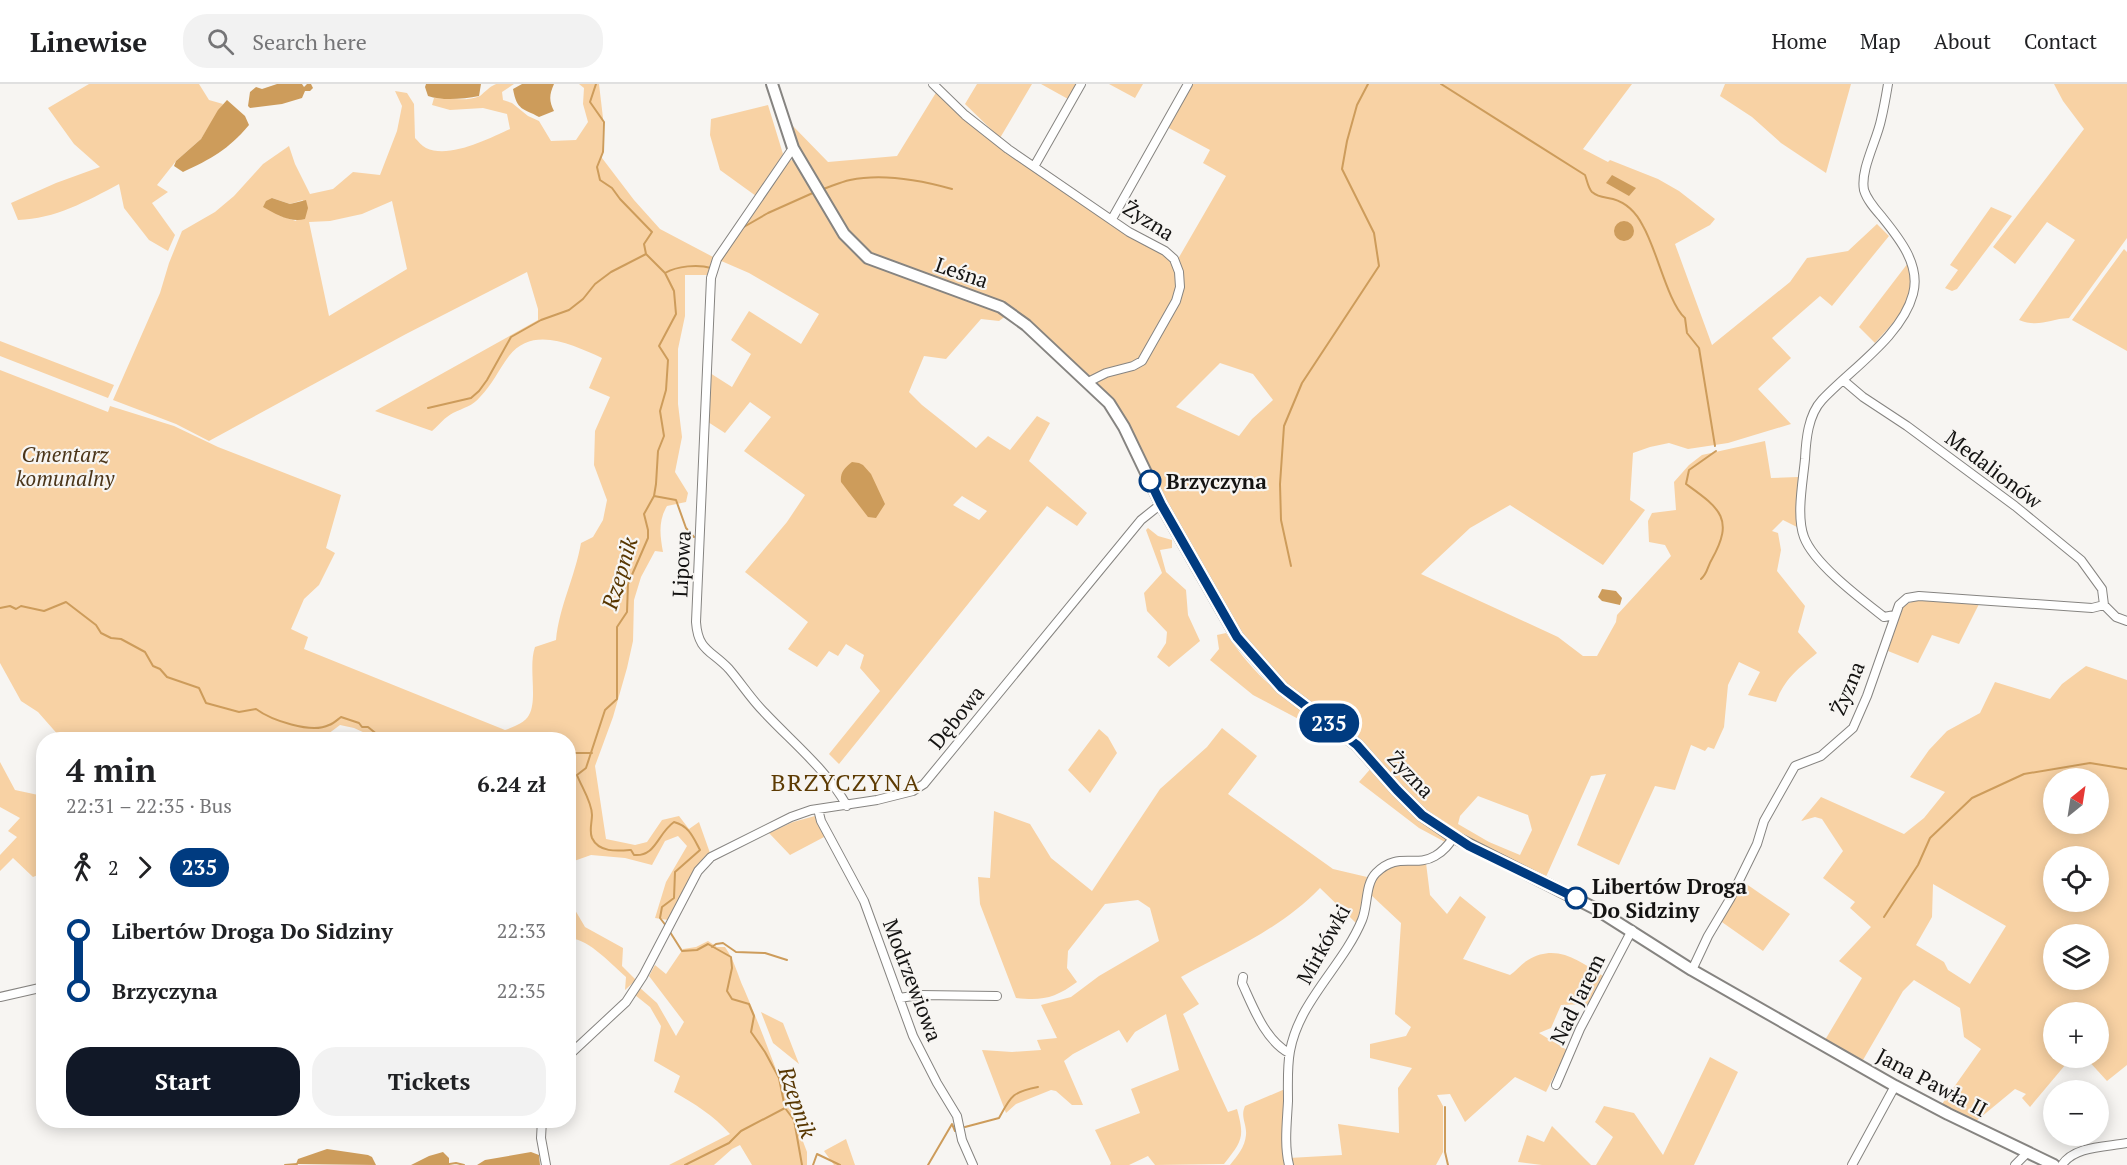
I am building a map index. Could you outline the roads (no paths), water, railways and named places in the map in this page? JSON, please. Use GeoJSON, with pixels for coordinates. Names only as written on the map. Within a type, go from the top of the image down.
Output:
{"type":"FeatureCollection","features":[{"type":"Feature","properties":{"kind":"street","name":"Leśna"},"geometry":{"type":"LineString","coordinates":[[772,84],[793,148],[844,234],[868,258],[1001,307],[1026,325],[1110,404],[1124,427],[1158,498]]}},
{"type":"Feature","properties":{"kind":"street","name":"Żyzna"},"geometry":{"type":"LineString","coordinates":[[933,84],[964,115],[1008,149],[1035,165],[1129,232],[1165,251],[1174,259],[1179,272],[1180,287],[1176,301],[1142,361],[1133,366],[1106,373],[1088,382]]}},
{"type":"Feature","properties":{"kind":"street"},"geometry":{"type":"LineString","coordinates":[[1035,165],[1081,84]]}},
{"type":"Feature","properties":{"kind":"street"},"geometry":{"type":"LineString","coordinates":[[1112,219],[1188,84]]}},
{"type":"Feature","properties":{"kind":"street"},"geometry":{"type":"LineString","coordinates":[[1888,84],[1881,121],[1864,173],[1864,190],[1872,206],[1895,232],[1907,253],[1915,273],[1913,294],[1907,312],[1896,327],[1820,402],[1807,429],[1801,508],[1803,536],[1831,572],[1884,617],[1895,615],[1899,605],[1905,600],[1919,596],[2092,608],[2104,605],[2116,617],[2127,621]]}},
{"type":"Feature","properties":{"kind":"street","name":"Lipowa"},"geometry":{"type":"LineString","coordinates":[[793,148],[717,259],[711,278],[697,636],[704,648],[728,668],[762,710],[838,790],[847,806]]}},
{"type":"Feature","properties":{"kind":"street","name":"Medalionów"},"geometry":{"type":"LineString","coordinates":[[1843,380],[1863,397],[2015,506],[2081,560],[2102,589],[2104,605]]}},
{"type":"Feature","properties":{"kind":"street","name":"Żyzna"},"geometry":{"type":"LineString","coordinates":[[1158,498],[1246,649],[1282,688],[1357,745],[1422,815],[1454,837],[1596,909],[1692,970],[1794,1029]]}},
{"type":"Feature","properties":{"kind":"street","name":"Dębowa"},"geometry":{"type":"LineString","coordinates":[[576,1049],[626,1002],[698,871],[711,857],[791,817],[818,809],[847,806],[913,791],[924,784],[1158,498]]}},
{"type":"Feature","properties":{"kind":"street","name":"Żyzna"},"geometry":{"type":"LineString","coordinates":[[1692,970],[1757,844],[1764,821],[1795,766],[1821,756],[1852,728],[1868,696],[1895,615]]}},
{"type":"Feature","properties":{"kind":"street","name":"Modrzewiowa"},"geometry":{"type":"LineString","coordinates":[[818,809],[821,821],[864,901],[913,1036],[957,1116],[962,1140],[973,1165]]}},
{"type":"Feature","properties":{"kind":"street","name":"Mirkówki"},"geometry":{"type":"LineString","coordinates":[[1289,1165],[1287,1128],[1289,1053],[1300,1021],[1324,980],[1348,946],[1362,919],[1374,874],[1390,862],[1424,860],[1434,857],[1445,849],[1454,837]]}},
{"type":"Feature","properties":{"kind":"street","name":"Nad Jarem"},"geometry":{"type":"LineString","coordinates":[[1556,1085],[1580,1029],[1632,930]]}},
{"type":"Feature","properties":{"kind":"street"},"geometry":{"type":"LineString","coordinates":[[1243,977],[1242,983],[1259,1018],[1279,1047],[1289,1053]]}},
{"type":"Feature","properties":{"kind":"street"},"geometry":{"type":"LineString","coordinates":[[0,998],[36,989]]}},
{"type":"Feature","properties":{"kind":"street"},"geometry":{"type":"LineString","coordinates":[[899,998],[920,995],[997,996]]}},
{"type":"Feature","properties":{"kind":"street","name":"Jana Pawła II"},"geometry":{"type":"LineString","coordinates":[[1794,1029],[1895,1086],[2054,1165]]}},
{"type":"Feature","properties":{"kind":"street"},"geometry":{"type":"LineString","coordinates":[[1852,1165],[1895,1086]]}},
{"type":"Feature","properties":{"kind":"street"},"geometry":{"type":"LineString","coordinates":[[542,1128],[546,1165]]}},
{"type":"Feature","properties":{"kind":"street"},"geometry":{"type":"LineString","coordinates":[[2062,1165],[2074,1153],[2127,1143]]}},
{"type":"Feature","properties":{"kind":"street"},"geometry":{"type":"LineString","coordinates":[[2015,1165],[2027,1153]]}},
{"type":"Feature","properties":{"kind":"waterway","name":"Rzepnik"},"geometry":{"type":"LineString","coordinates":[[596,84],[590,102],[604,122],[603,152],[597,167],[600,180],[612,188],[652,232],[644,244],[646,254],[665,273],[674,291],[676,314],[659,346],[668,360],[666,390],[660,411],[664,436],[658,451],[654,496],[644,514],[648,538],[628,584],[627,612],[617,627],[617,699],[605,710],[586,768],[577,775],[592,810],[592,838],[604,849],[631,850],[634,855],[641,855],[652,849],[674,822],[683,826],[693,836],[700,850],[675,872],[674,898],[662,907],[660,918],[667,927]]}},
{"type":"Feature","properties":{"kind":"waterway"},"geometry":{"type":"LineString","coordinates":[[1291,566],[1281,520],[1280,484],[1284,426],[1302,383],[1379,266],[1374,233],[1342,169],[1357,105],[1368,84]]}},
{"type":"Feature","properties":{"kind":"waterway"},"geometry":{"type":"LineString","coordinates":[[1441,84],[1585,175],[1592,192],[1623,203],[1638,217],[1648,236],[1673,301],[1685,318],[1687,333],[1699,348],[1715,446]]}},
{"type":"Feature","properties":{"kind":"waterway"},"geometry":{"type":"LineString","coordinates":[[823,189],[850,180],[875,177],[914,180],[952,189]]}},
{"type":"Feature","properties":{"kind":"waterway"},"geometry":{"type":"LineString","coordinates":[[742,228],[768,213],[815,192]]}},
{"type":"Feature","properties":{"kind":"waterway"},"geometry":{"type":"LineString","coordinates":[[719,263],[729,248]]}},
{"type":"Feature","properties":{"kind":"waterway"},"geometry":{"type":"LineString","coordinates":[[428,408],[471,398],[487,380],[511,337],[541,320],[569,310],[583,299],[595,284],[611,272],[646,254]]}},
{"type":"Feature","properties":{"kind":"waterway"},"geometry":{"type":"LineString","coordinates":[[665,273],[688,266],[711,268]]}},
{"type":"Feature","properties":{"kind":"waterway"},"geometry":{"type":"LineString","coordinates":[[1701,579],[1719,545],[1723,524],[1715,507],[1686,484],[1689,470],[1716,451]]}},
{"type":"Feature","properties":{"kind":"waterway"},"geometry":{"type":"LineString","coordinates":[[654,496],[676,500],[686,528],[694,537]]}},
{"type":"Feature","properties":{"kind":"waterway"},"geometry":{"type":"LineString","coordinates":[[0,608],[10,606],[16,609],[21,606],[44,611],[66,602],[96,625],[101,633],[111,638],[121,639],[145,652],[153,666],[160,669],[167,677],[199,688],[206,703],[239,712],[256,709],[291,725],[302,727],[321,727],[332,724],[341,717],[359,723],[362,727],[368,727],[374,732]]}},
{"type":"Feature","properties":{"kind":"waterway"},"geometry":{"type":"LineString","coordinates":[[576,753],[592,753]]}},
{"type":"Feature","properties":{"kind":"waterway"},"geometry":{"type":"LineString","coordinates":[[1884,917],[1918,865],[1930,838],[1972,798],[2024,774],[2090,763],[2127,769]]}},
{"type":"Feature","properties":{"kind":"waterway","name":"Rzepnik"},"geometry":{"type":"LineString","coordinates":[[670,932],[682,951],[697,950],[708,944],[731,957],[732,968],[727,991],[732,999],[749,1004],[754,1016],[751,1032],[779,1078],[785,1108],[794,1120],[802,1165]]}},
{"type":"Feature","properties":{"kind":"waterway"},"geometry":{"type":"LineString","coordinates":[[712,947],[723,943],[736,952],[765,953],[787,960]]}},
{"type":"Feature","properties":{"kind":"waterway"},"geometry":{"type":"LineString","coordinates":[[965,1127],[999,1118],[1013,1096],[1038,1087]]}},
{"type":"Feature","properties":{"kind":"waterway"},"geometry":{"type":"LineString","coordinates":[[1445,1107],[1445,1152],[1448,1165]]}},
{"type":"Feature","properties":{"kind":"waterway"},"geometry":{"type":"LineString","coordinates":[[685,1165],[729,1143],[741,1131],[785,1108]]}},
{"type":"Feature","properties":{"kind":"waterway"},"geometry":{"type":"LineString","coordinates":[[928,1165],[952,1124],[955,1131]]}},
{"type":"Feature","properties":{"kind":"waterway"},"geometry":{"type":"LineString","coordinates":[[813,1165],[817,1154],[840,1165]]}},
{"type":"Feature","properties":{"kind":"waterway"},"geometry":{"type":"LineString","coordinates":[[443,1165],[456,1163],[464,1165]]}},
{"type":"Feature","properties":{"kind":"waterway"},"geometry":{"type":"LineString","coordinates":[[285,1165],[297,1164]]}},
{"type":"Feature","properties":{"kind":"place","name":"Brzyczyna"},"geometry":{"type":"Point","coordinates":[1150,481]}},
{"type":"Feature","properties":{"kind":"place","name":"Libertów Droga Do Sidziny"},"geometry":{"type":"Point","coordinates":[1576,898]}},
{"type":"Feature","properties":{"kind":"district","name":"BRZYCZYNA"},"geometry":{"type":"Point","coordinates":[846,782]}},
{"type":"Feature","properties":{"kind":"park label","name":"Cmentarz komunalny"},"geometry":{"type":"Point","coordinates":[65,466]}}]}
